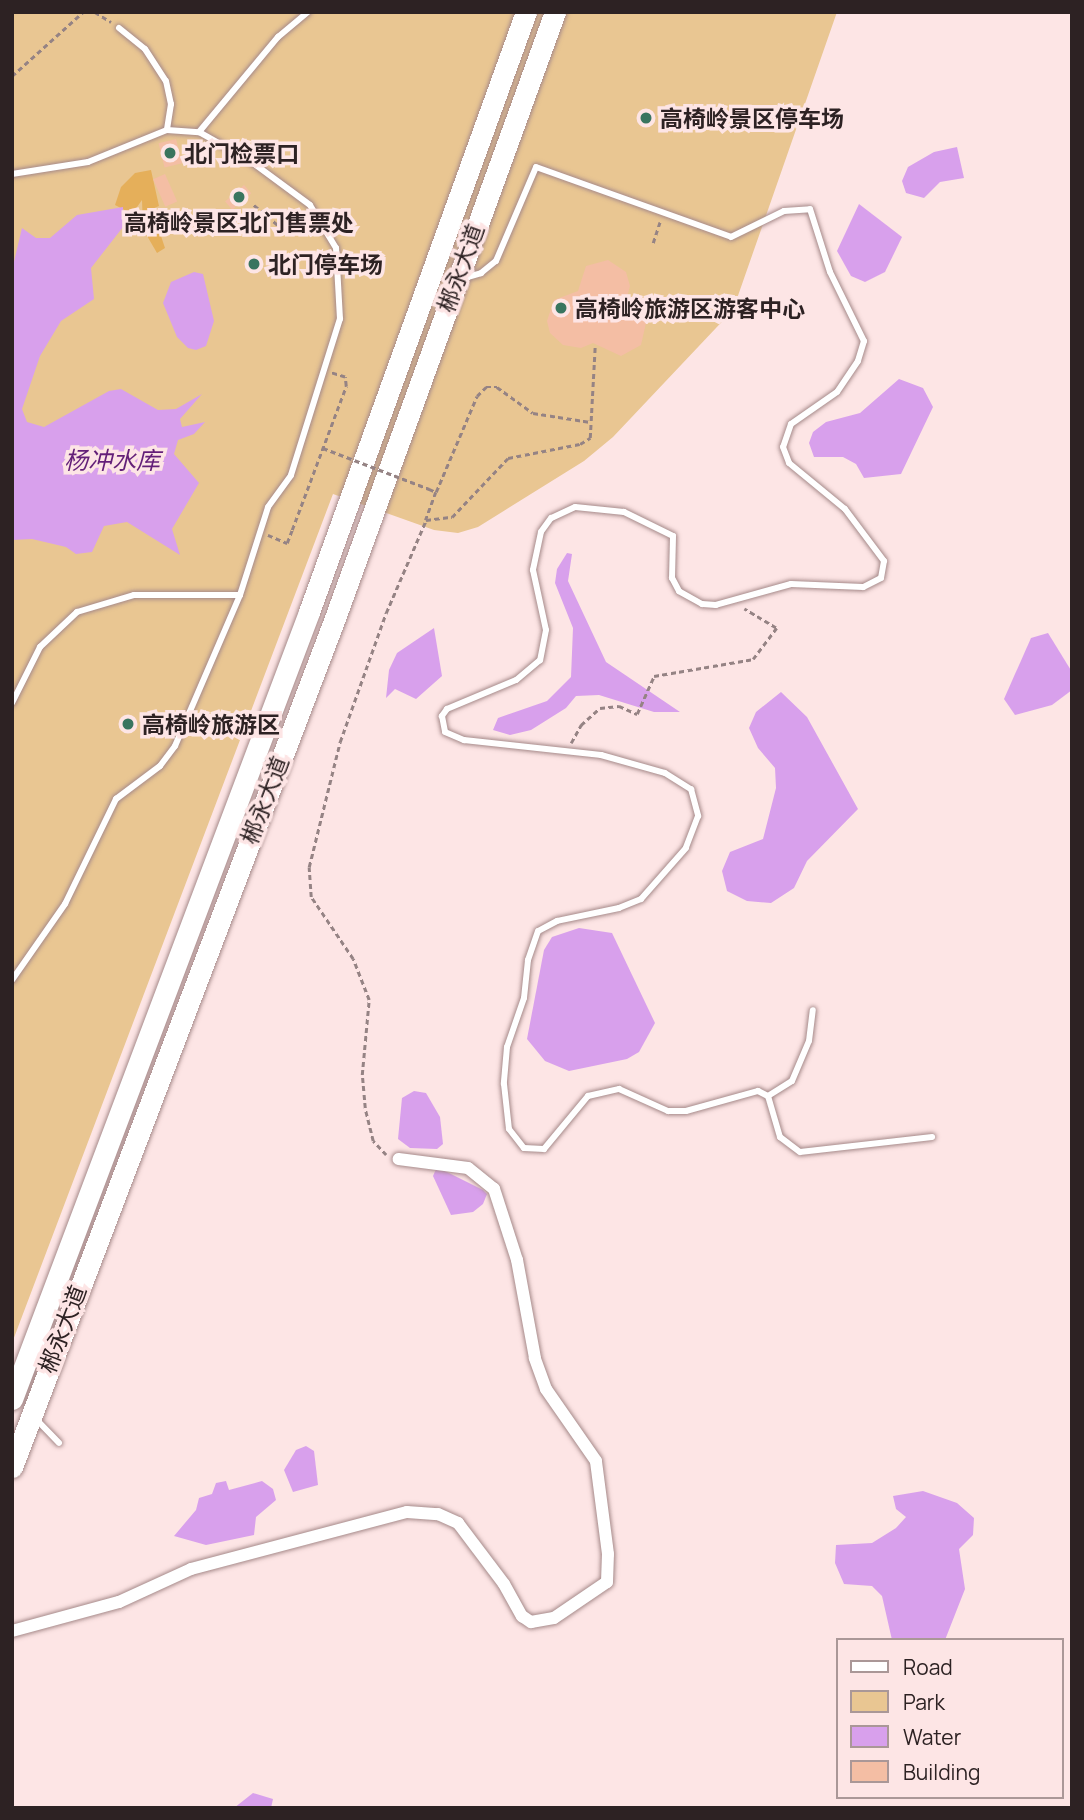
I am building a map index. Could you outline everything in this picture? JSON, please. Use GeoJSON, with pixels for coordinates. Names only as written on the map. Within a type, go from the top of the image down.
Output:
{"type":"FeatureCollection","features":[{"type":"Feature","properties":{"kind":"highway","name":"郴永大道"},"geometry":{"type":"LineString","coordinates":[[12,1399],[309,612],[526,12]]}},
{"type":"Feature","properties":{"kind":"highway","name":"郴永大道"},"geometry":{"type":"LineString","coordinates":[[12,1467],[21,1410],[335,618],[555,12]]}},
{"type":"Feature","properties":{"kind":"street"},"geometry":{"type":"LineString","coordinates":[[12,1631],[119,1602],[191,1569],[407,1512],[438,1514],[458,1523],[504,1584],[522,1616],[531,1622],[555,1618],[607,1582],[608,1554],[596,1461],[585,1439],[546,1388],[534,1358],[517,1260],[494,1189],[468,1168],[399,1158]]}},
{"type":"Feature","properties":{"kind":"lane"},"geometry":{"type":"LineString","coordinates":[[199,132],[278,37],[308,12]]}},
{"type":"Feature","properties":{"kind":"lane"},"geometry":{"type":"LineString","coordinates":[[119,28],[145,49],[166,81],[171,104],[167,130]]}},
{"type":"Feature","properties":{"kind":"lane"},"geometry":{"type":"LineString","coordinates":[[12,174],[88,162],[167,130],[199,132],[287,185],[326,228],[336,248],[341,295],[326,370],[290,475],[268,508],[240,595],[175,746],[160,766],[111,807],[65,904],[12,980]]}},
{"type":"Feature","properties":{"kind":"lane"},"geometry":{"type":"LineString","coordinates":[[456,279],[481,273],[496,261],[536,167],[730,237],[784,211],[810,209],[830,272],[864,341],[858,360],[837,391],[791,424],[783,447],[789,463],[845,509],[880,552],[884,561],[881,578],[852,589],[791,584],[716,605],[690,600],[672,578],[673,536],[624,512],[575,507],[551,519],[541,532],[533,570],[546,630],[540,660],[516,680],[453,704],[442,716],[442,724],[445,732],[464,740],[601,755],[681,780],[691,789],[698,816],[686,848],[641,898],[619,908],[556,921],[538,932],[528,960],[524,998],[507,1047],[504,1084],[509,1129],[524,1148],[544,1149],[581,1102],[604,1089],[619,1089],[668,1111],[685,1111],[750,1091],[768,1096],[792,1082],[809,1041],[813,1010]]}},
{"type":"Feature","properties":{"kind":"lane"},"geometry":{"type":"LineString","coordinates":[[12,703],[40,647],[77,612],[134,595],[240,595]]}},
{"type":"Feature","properties":{"kind":"lane"},"geometry":{"type":"LineString","coordinates":[[768,1096],[775,1129],[785,1143],[800,1152],[932,1137]]}},
{"type":"Feature","properties":{"kind":"lane"},"geometry":{"type":"LineString","coordinates":[[21,1410],[60,1443]]}},
{"type":"Feature","properties":{"kind":"path"},"geometry":{"type":"LineString","coordinates":[[12,76],[83,12]]}},
{"type":"Feature","properties":{"kind":"path"},"geometry":{"type":"LineString","coordinates":[[95,12],[119,28]]}},
{"type":"Feature","properties":{"kind":"path"},"geometry":{"type":"LineString","coordinates":[[254,205],[281,228]]}},
{"type":"Feature","properties":{"kind":"path"},"geometry":{"type":"LineString","coordinates":[[653,243],[662,212]]}},
{"type":"Feature","properties":{"kind":"path"},"geometry":{"type":"LineString","coordinates":[[426,520],[458,515],[493,471],[512,455],[580,444],[590,438],[595,345]]}},
{"type":"Feature","properties":{"kind":"path"},"geometry":{"type":"LineString","coordinates":[[259,531],[287,543],[345,386],[345,377],[326,370]]}},
{"type":"Feature","properties":{"kind":"path"},"geometry":{"type":"LineString","coordinates":[[399,1158],[380,1152],[371,1134],[362,1075],[369,1000],[352,959],[311,897],[309,867],[340,742],[386,613],[477,396],[486,387],[497,387],[533,414],[591,420]]}},
{"type":"Feature","properties":{"kind":"path"},"geometry":{"type":"LineString","coordinates":[[323,448],[436,492]]}},
{"type":"Feature","properties":{"kind":"path"},"geometry":{"type":"LineString","coordinates":[[566,750],[580,725],[600,708],[619,706],[637,714],[654,676],[754,659],[776,628],[749,614],[734,599]]}},
{"type":"Feature","properties":{"kind":"green space","name":"高椅岭旅游区"},"geometry":{"type":"Polygon","coordinates":[[[12,12],[837,12],[733,310],[613,437],[584,461],[478,527],[458,533],[434,530],[333,494],[12,1343],[12,12]]]}},
{"type":"Feature","properties":{"kind":"shaded area"},"geometry":{"type":"Polygon","coordinates":[[[151,170],[159,206],[152,209],[165,248],[157,253],[143,229],[142,200],[132,214],[115,205],[121,187],[135,173],[151,170]]]}},
{"type":"Feature","properties":{"kind":"water"},"geometry":{"type":"Polygon","coordinates":[[[957,147],[964,178],[940,182],[924,198],[906,193],[902,181],[908,167],[934,152],[957,147]]]}},
{"type":"Feature","properties":{"kind":"water"},"geometry":{"type":"Polygon","coordinates":[[[859,204],[902,237],[885,272],[865,282],[851,276],[837,251],[859,204]]]}},
{"type":"Feature","properties":{"kind":"water","name":"杨冲水库"},"geometry":{"type":"Polygon","coordinates":[[[123,207],[123,227],[91,268],[94,299],[61,321],[40,356],[22,409],[27,422],[44,427],[109,391],[121,389],[158,410],[176,409],[202,394],[180,419],[182,427],[205,422],[194,434],[178,440],[174,454],[199,483],[172,529],[180,555],[127,522],[104,526],[92,552],[76,554],[66,547],[32,539],[12,540],[12,270],[22,228],[36,238],[50,238],[77,215],[123,207]]]}},
{"type":"Feature","properties":{"kind":"water"},"geometry":{"type":"Polygon","coordinates":[[[194,272],[203,274],[214,321],[206,346],[196,350],[188,348],[177,337],[163,303],[171,282],[194,272]]]}},
{"type":"Feature","properties":{"kind":"water"},"geometry":{"type":"Polygon","coordinates":[[[899,379],[923,388],[933,407],[901,474],[864,478],[856,464],[843,457],[814,457],[809,443],[813,432],[826,422],[860,413],[899,379]]]}},
{"type":"Feature","properties":{"kind":"water"},"geometry":{"type":"Polygon","coordinates":[[[567,553],[572,554],[568,581],[606,662],[680,712],[654,712],[599,695],[576,696],[566,708],[531,730],[510,735],[493,730],[498,718],[547,701],[571,677],[573,628],[555,583],[557,569],[567,553]]]}},
{"type":"Feature","properties":{"kind":"water"},"geometry":{"type":"Polygon","coordinates":[[[434,628],[442,676],[416,699],[395,689],[386,698],[389,670],[397,653],[434,628]]]}},
{"type":"Feature","properties":{"kind":"water"},"geometry":{"type":"Polygon","coordinates":[[[1048,633],[1072,672],[1072,690],[1052,705],[1015,715],[1004,699],[1031,638],[1048,633]]]}},
{"type":"Feature","properties":{"kind":"water"},"geometry":{"type":"Polygon","coordinates":[[[781,692],[807,717],[858,809],[807,861],[794,888],[771,903],[747,901],[727,891],[722,871],[730,852],[763,839],[776,788],[775,768],[758,748],[749,728],[756,712],[781,692]]]}},
{"type":"Feature","properties":{"kind":"water"},"geometry":{"type":"Polygon","coordinates":[[[579,928],[612,933],[655,1023],[639,1052],[627,1059],[569,1071],[545,1061],[527,1039],[544,950],[552,937],[579,928]]]}},
{"type":"Feature","properties":{"kind":"water"},"geometry":{"type":"Polygon","coordinates":[[[414,1091],[426,1093],[440,1117],[443,1144],[437,1149],[410,1148],[398,1139],[402,1098],[414,1091]]]}},
{"type":"Feature","properties":{"kind":"water"},"geometry":{"type":"Polygon","coordinates":[[[437,1167],[483,1190],[487,1194],[483,1204],[473,1212],[451,1215],[433,1176],[437,1167]]]}},
{"type":"Feature","properties":{"kind":"water"},"geometry":{"type":"Polygon","coordinates":[[[306,1446],[314,1451],[318,1485],[293,1492],[284,1470],[296,1450],[306,1446]]]}},
{"type":"Feature","properties":{"kind":"water"},"geometry":{"type":"Polygon","coordinates":[[[226,1481],[229,1490],[262,1481],[273,1489],[276,1500],[256,1517],[254,1535],[206,1545],[174,1536],[196,1510],[199,1498],[212,1494],[216,1483],[226,1481]]]}},
{"type":"Feature","properties":{"kind":"water"},"geometry":{"type":"Polygon","coordinates":[[[923,1491],[957,1503],[974,1518],[973,1535],[959,1549],[965,1589],[946,1638],[892,1638],[882,1596],[872,1586],[844,1584],[835,1563],[836,1545],[872,1543],[896,1528],[906,1517],[896,1509],[893,1496],[923,1491]]]}},
{"type":"Feature","properties":{"kind":"water"},"geometry":{"type":"Polygon","coordinates":[[[253,1793],[273,1799],[271,1808],[234,1808],[253,1793]]]}},
{"type":"Feature","properties":{"kind":"building","name":"北门检票口"},"geometry":{"type":"Polygon","coordinates":[[[176,139],[182,163],[165,168],[159,143],[176,139]]]}},
{"type":"Feature","properties":{"kind":"building"},"geometry":{"type":"Polygon","coordinates":[[[165,174],[177,201],[165,207],[153,179],[165,174]]]}},
{"type":"Feature","properties":{"kind":"building","name":"高椅岭景区北门售票处"},"geometry":{"type":"Polygon","coordinates":[[[244,185],[251,193],[232,210],[225,201],[244,185]]]}},
{"type":"Feature","properties":{"kind":"building","name":"高椅岭旅游区游客中心"},"geometry":{"type":"Polygon","coordinates":[[[608,260],[626,272],[630,286],[626,301],[646,323],[641,345],[621,356],[593,343],[581,348],[563,345],[550,333],[547,321],[554,300],[578,291],[586,266],[608,260]]]}},
{"type":"Feature","properties":{"kind":"place","name":"高椅岭景区停车场"},"geometry":{"type":"Point","coordinates":[646,118]}},
{"type":"Feature","properties":{"kind":"place","name":"北门检票口"},"geometry":{"type":"Point","coordinates":[170,153]}},
{"type":"Feature","properties":{"kind":"place","name":"高椅岭景区北门售票处"},"geometry":{"type":"Point","coordinates":[239,197]}},
{"type":"Feature","properties":{"kind":"place","name":"北门停车场"},"geometry":{"type":"Point","coordinates":[254,264]}},
{"type":"Feature","properties":{"kind":"place","name":"高椅岭旅游区游客中心"},"geometry":{"type":"Point","coordinates":[561,308]}},
{"type":"Feature","properties":{"kind":"place","name":"高椅岭旅游区"},"geometry":{"type":"Point","coordinates":[128,724]}}]}
